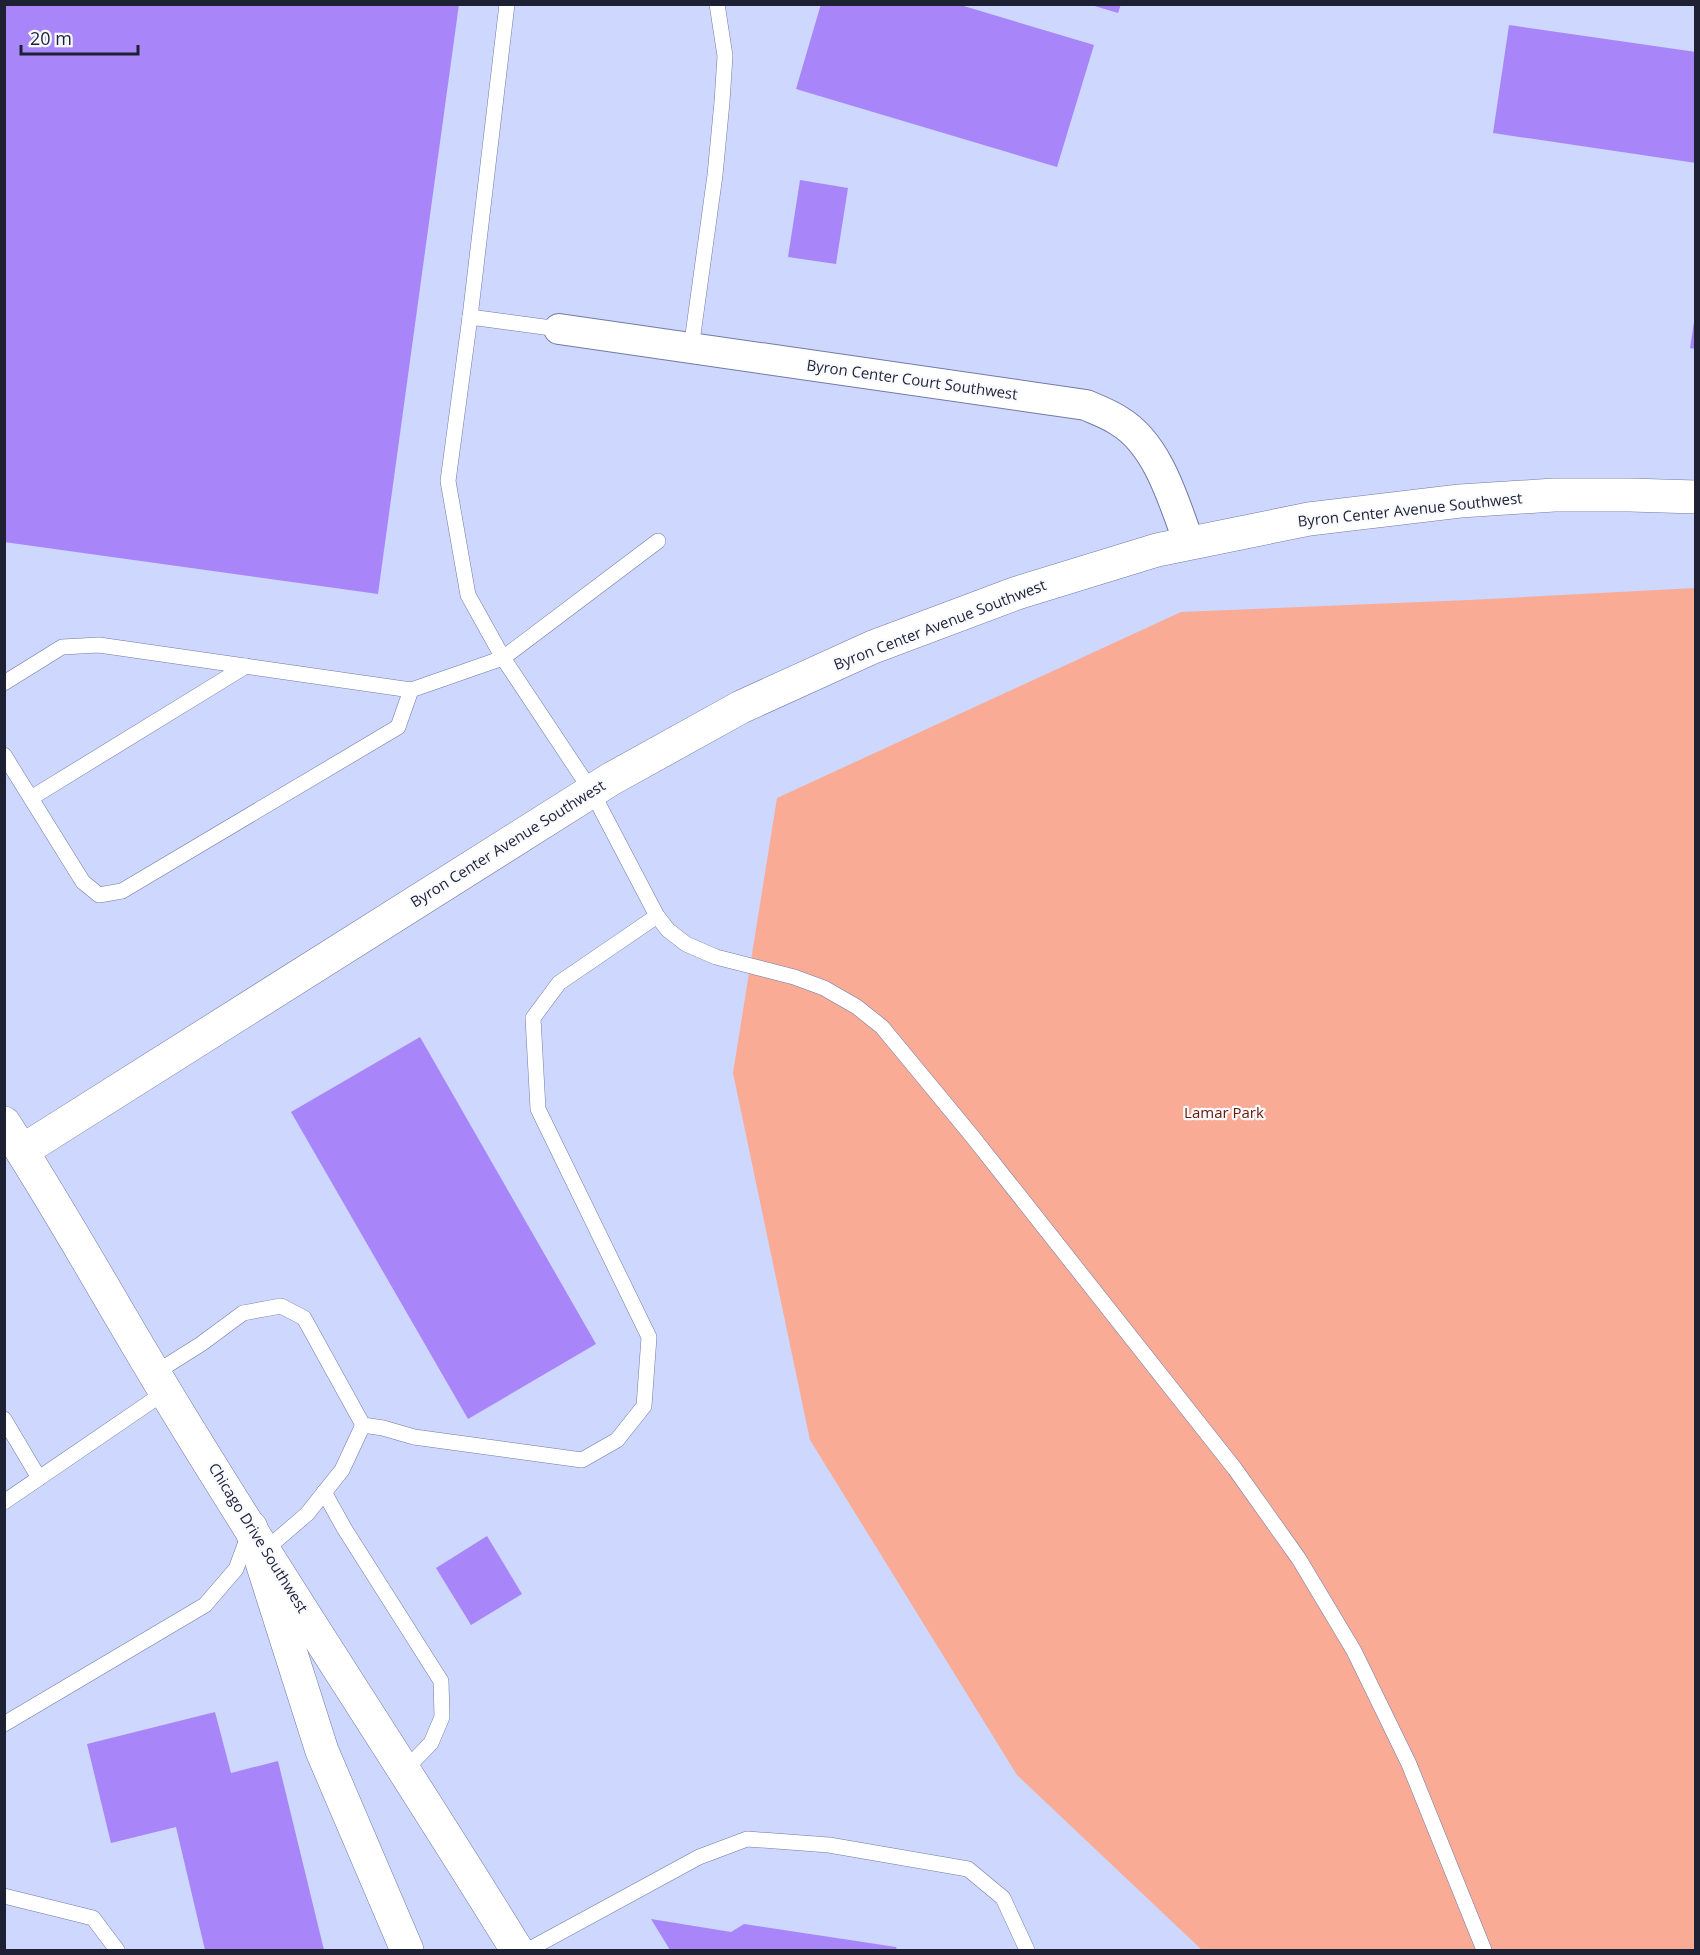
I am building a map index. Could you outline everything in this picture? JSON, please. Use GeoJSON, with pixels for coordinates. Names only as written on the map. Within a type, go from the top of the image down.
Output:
{"type":"FeatureCollection","features":[{"type":"Feature","properties":{"kind":"main road","name":"Byron Center Avenue Southwest"},"geometry":{"type":"LineString","coordinates":[[22,1150],[592,792],[741,707],[873,647],[1017,593],[1157,550],[1309,519],[1460,501],[1554,495],[1695,497]]}},
{"type":"Feature","properties":{"kind":"main road","name":"Chicago Drive Southwest"},"geometry":{"type":"LineString","coordinates":[[4,1123],[160,1382],[517,1950]]}},
{"type":"Feature","properties":{"kind":"main road"},"geometry":{"type":"LineString","coordinates":[[258,1539],[322,1750],[407,1950]]}},
{"type":"Feature","properties":{"kind":"street","name":"Byron Center Court Southwest"},"geometry":{"type":"LineString","coordinates":[[559,329],[1086,405],[1121,421],[1149,448],[1162,472],[1190,543]]}},
{"type":"Feature","properties":{"kind":"lane"},"geometry":{"type":"LineString","coordinates":[[507,4],[448,481],[468,595],[503,658],[592,792],[657,916],[668,930],[686,944],[716,957],[795,977],[824,988],[857,1006],[882,1027],[972,1136],[1236,1469],[1299,1558],[1353,1651],[1409,1764],[1484,1950]]}},
{"type":"Feature","properties":{"kind":"lane"},"geometry":{"type":"LineString","coordinates":[[691,349],[708,230],[722,102],[724,56],[717,4]]}},
{"type":"Feature","properties":{"kind":"lane"},"geometry":{"type":"LineString","coordinates":[[470,317],[559,329]]}},
{"type":"Feature","properties":{"kind":"lane"},"geometry":{"type":"LineString","coordinates":[[4,683],[62,646],[99,645],[411,690],[503,658],[658,541]]}},
{"type":"Feature","properties":{"kind":"lane"},"geometry":{"type":"LineString","coordinates":[[31,798],[246,666]]}},
{"type":"Feature","properties":{"kind":"lane"},"geometry":{"type":"LineString","coordinates":[[4,755],[83,882],[99,895],[122,891],[398,727],[411,690]]}},
{"type":"Feature","properties":{"kind":"lane"},"geometry":{"type":"LineString","coordinates":[[363,1425],[414,1437],[582,1460],[617,1440],[644,1406],[649,1337],[538,1109],[533,1018],[559,982],[657,916]]}},
{"type":"Feature","properties":{"kind":"lane"},"geometry":{"type":"LineString","coordinates":[[4,1502],[39,1478],[160,1382],[201,1344],[243,1313],[281,1306],[304,1318],[363,1425]]}},
{"type":"Feature","properties":{"kind":"lane"},"geometry":{"type":"LineString","coordinates":[[4,1419],[39,1478]]}},
{"type":"Feature","properties":{"kind":"lane"},"geometry":{"type":"LineString","coordinates":[[4,1724],[205,1605],[258,1539],[307,1514],[342,1470],[363,1425]]}},
{"type":"Feature","properties":{"kind":"lane"},"geometry":{"type":"LineString","coordinates":[[324,1492],[344,1528],[441,1681],[442,1717],[431,1743],[405,1770]]}},
{"type":"Feature","properties":{"kind":"lane"},"geometry":{"type":"LineString","coordinates":[[528,1950],[699,1857],[747,1839],[829,1845],[968,1869],[1003,1898],[1027,1950]]}},
{"type":"Feature","properties":{"kind":"lane"},"geometry":{"type":"LineString","coordinates":[[4,1896],[93,1918],[117,1950]]}},
{"type":"Feature","properties":{"kind":"green space","name":"Lamar Park"},"geometry":{"type":"Polygon","coordinates":[[[1695,588],[1695,1950],[1202,1950],[1017,1775],[810,1440],[733,1073],[777,798],[1181,612],[1695,588]]]}},
{"type":"Feature","properties":{"kind":"building"},"geometry":{"type":"Polygon","coordinates":[[[4,4],[459,4],[378,594],[4,542],[4,4]]]}},
{"type":"Feature","properties":{"kind":"building"},"geometry":{"type":"Polygon","coordinates":[[[821,4],[957,4],[1094,45],[1057,167],[796,89],[821,4]]]}},
{"type":"Feature","properties":{"kind":"building"},"geometry":{"type":"Polygon","coordinates":[[[1088,4],[1121,4],[1118,13],[1088,4]]]}},
{"type":"Feature","properties":{"kind":"building"},"geometry":{"type":"Polygon","coordinates":[[[1509,25],[1696,52],[1696,163],[1493,133],[1509,25]]]}},
{"type":"Feature","properties":{"kind":"building"},"geometry":{"type":"Polygon","coordinates":[[[800,180],[848,188],[836,264],[788,257],[800,180]]]}},
{"type":"Feature","properties":{"kind":"building"},"geometry":{"type":"Polygon","coordinates":[[[1694,322],[1696,322],[1696,349],[1690,348],[1694,322]]]}},
{"type":"Feature","properties":{"kind":"building"},"geometry":{"type":"Polygon","coordinates":[[[420,1037],[596,1344],[468,1419],[291,1112],[420,1037]]]}},
{"type":"Feature","properties":{"kind":"building"},"geometry":{"type":"Polygon","coordinates":[[[487,1536],[522,1594],[471,1625],[436,1568],[487,1536]]]}},
{"type":"Feature","properties":{"kind":"building"},"geometry":{"type":"Polygon","coordinates":[[[215,1712],[231,1773],[278,1761],[324,1950],[205,1950],[176,1827],[111,1843],[87,1744],[215,1712]]]}},
{"type":"Feature","properties":{"kind":"building"},"geometry":{"type":"Polygon","coordinates":[[[651,1919],[731,1932],[744,1924],[896,1947],[897,1950],[670,1950],[651,1919]]]}}]}
